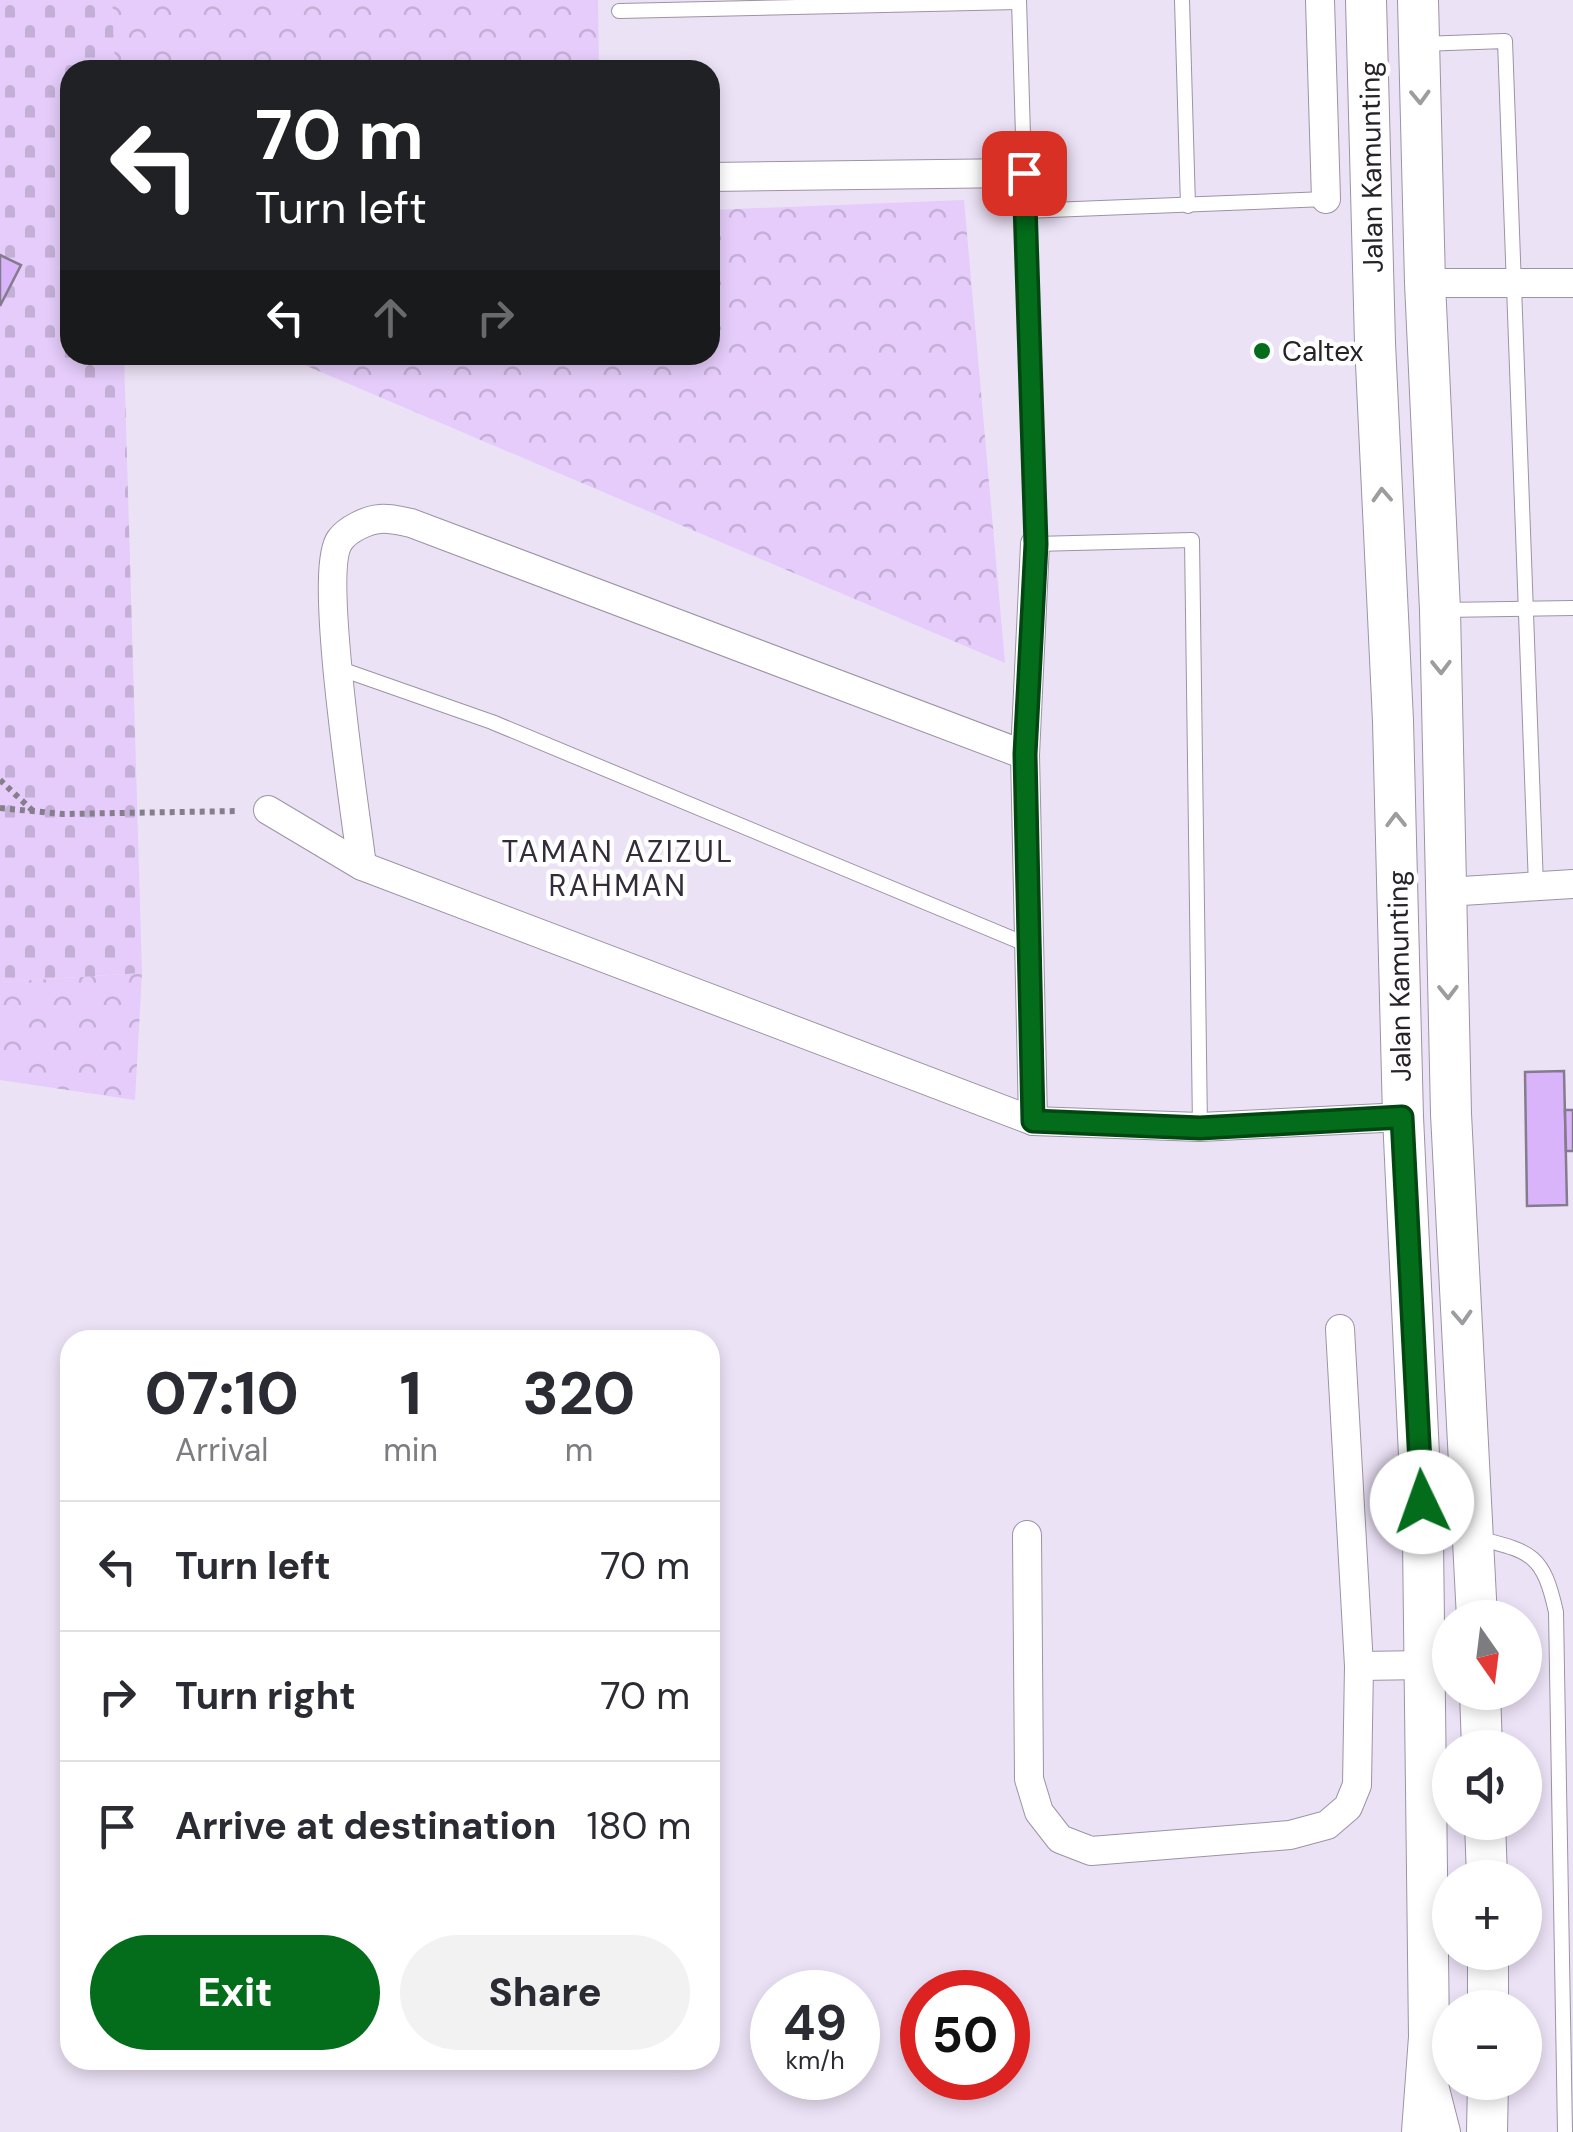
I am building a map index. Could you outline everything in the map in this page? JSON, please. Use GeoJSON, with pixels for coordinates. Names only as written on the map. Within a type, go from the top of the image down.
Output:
{"type":"FeatureCollection","features":[{"type":"Feature","properties":{"kind":"main road","name":"Jalan Kamunting"},"geometry":{"type":"LineString","coordinates":[[1366,0],[1375,343],[1394,720],[1402,1117],[1424,1540],[1428,2037],[1422,2132]]}},
{"type":"Feature","properties":{"kind":"main road","name":"Jalan Kamunting"},"geometry":{"type":"LineString","coordinates":[[1418,0],[1425,283],[1440,610],[1451,1114],[1476,1600]]}},
{"type":"Feature","properties":{"kind":"main road"},"geometry":{"type":"LineString","coordinates":[[1488,2100],[1488,2132]]}},
{"type":"Feature","properties":{"kind":"street"},"geometry":{"type":"LineString","coordinates":[[1320,0],[1326,199]]}},
{"type":"Feature","properties":{"kind":"street"},"geometry":{"type":"LineString","coordinates":[[720,178],[1024,173]]}},
{"type":"Feature","properties":{"kind":"street"},"geometry":{"type":"LineString","coordinates":[[1425,283],[1573,283]]}},
{"type":"Feature","properties":{"kind":"street"},"geometry":{"type":"LineString","coordinates":[[362,866],[337,667],[332,573],[339,541],[357,527],[381,519],[411,522],[1025,754]]}},
{"type":"Feature","properties":{"kind":"street"},"geometry":{"type":"LineString","coordinates":[[1033,1121],[1025,754],[1036,544]]}},
{"type":"Feature","properties":{"kind":"street"},"geometry":{"type":"LineString","coordinates":[[268,810],[362,866],[1033,1121],[1200,1128],[1402,1117]]}},
{"type":"Feature","properties":{"kind":"street"},"geometry":{"type":"LineString","coordinates":[[1446,892],[1573,884]]}},
{"type":"Feature","properties":{"kind":"street"},"geometry":{"type":"LineString","coordinates":[[1027,1536],[1029,1779],[1039,1812],[1060,1840],[1091,1851],[1290,1834],[1328,1825],[1348,1806],[1357,1784],[1359,1666],[1340,1329]]}},
{"type":"Feature","properties":{"kind":"street"},"geometry":{"type":"LineString","coordinates":[[1359,1666],[1426,1665]]}},
{"type":"Feature","properties":{"kind":"street"},"geometry":{"type":"LineString","coordinates":[[1428,2037],[1431,2071],[1446,2132]]}},
{"type":"Feature","properties":{"kind":"lane"},"geometry":{"type":"LineString","coordinates":[[1182,0],[1188,206]]}},
{"type":"Feature","properties":{"kind":"lane"},"geometry":{"type":"LineString","coordinates":[[620,11],[1019,1],[1036,544],[1192,540],[1200,1128]]}},
{"type":"Feature","properties":{"kind":"lane"},"geometry":{"type":"LineString","coordinates":[[1419,44],[1505,42],[1536,886]]}},
{"type":"Feature","properties":{"kind":"lane"},"geometry":{"type":"LineString","coordinates":[[1026,212],[1326,199]]}},
{"type":"Feature","properties":{"kind":"lane"},"geometry":{"type":"LineString","coordinates":[[1440,610],[1573,608]]}},
{"type":"Feature","properties":{"kind":"lane"},"geometry":{"type":"LineString","coordinates":[[337,667],[492,722],[1028,946]]}},
{"type":"Feature","properties":{"kind":"lane"},"geometry":{"type":"LineString","coordinates":[[1473,1537],[1520,1549],[1537,1562],[1550,1584],[1556,1612],[1565,2132]]}},
{"type":"Feature","properties":{"kind":"path"},"geometry":{"type":"LineString","coordinates":[[0,780],[34,812]]}},
{"type":"Feature","properties":{"kind":"path"},"geometry":{"type":"LineString","coordinates":[[0,808],[63,814],[268,810]]}},
{"type":"Feature","properties":{"kind":"green space"},"geometry":{"type":"Polygon","coordinates":[[[0,0],[112,0],[115,60],[60,60],[60,365],[124,365],[142,973],[0,982],[0,0]]]}},
{"type":"Feature","properties":{"kind":"green space"},"geometry":{"type":"Polygon","coordinates":[[[112,0],[598,0],[599,60],[115,60],[112,0]]]}},
{"type":"Feature","properties":{"kind":"green space"},"geometry":{"type":"Polygon","coordinates":[[[964,200],[1005,663],[305,365],[720,365],[720,210],[964,200]]]}},
{"type":"Feature","properties":{"kind":"green space"},"geometry":{"type":"Polygon","coordinates":[[[142,973],[135,1100],[0,1080],[0,982],[142,973]]]}},
{"type":"Feature","properties":{"kind":"building"},"geometry":{"type":"Polygon","coordinates":[[[0,255],[21,265],[0,306],[0,255]]]}},
{"type":"Feature","properties":{"kind":"building"},"geometry":{"type":"Polygon","coordinates":[[[1564,1071],[1567,1205],[1527,1206],[1525,1072],[1564,1071]]]}},
{"type":"Feature","properties":{"kind":"building"},"geometry":{"type":"Polygon","coordinates":[[[1565,1110],[1573,1110],[1573,1151],[1566,1151],[1565,1110]]]}},
{"type":"Feature","properties":{"kind":"place","name":"Caltex"},"geometry":{"type":"Point","coordinates":[1262,351]}},
{"type":"Feature","properties":{"kind":"district","name":"TAMAN AZIZUL RAHMAN"},"geometry":{"type":"Point","coordinates":[618,869]}},
{"type":"Feature","properties":{"kind":"route"},"geometry":{"type":"LineString","coordinates":[[1024,173],[1036,544],[1025,754],[1033,1121],[1200,1128],[1402,1117],[1422,1502]]}}]}
